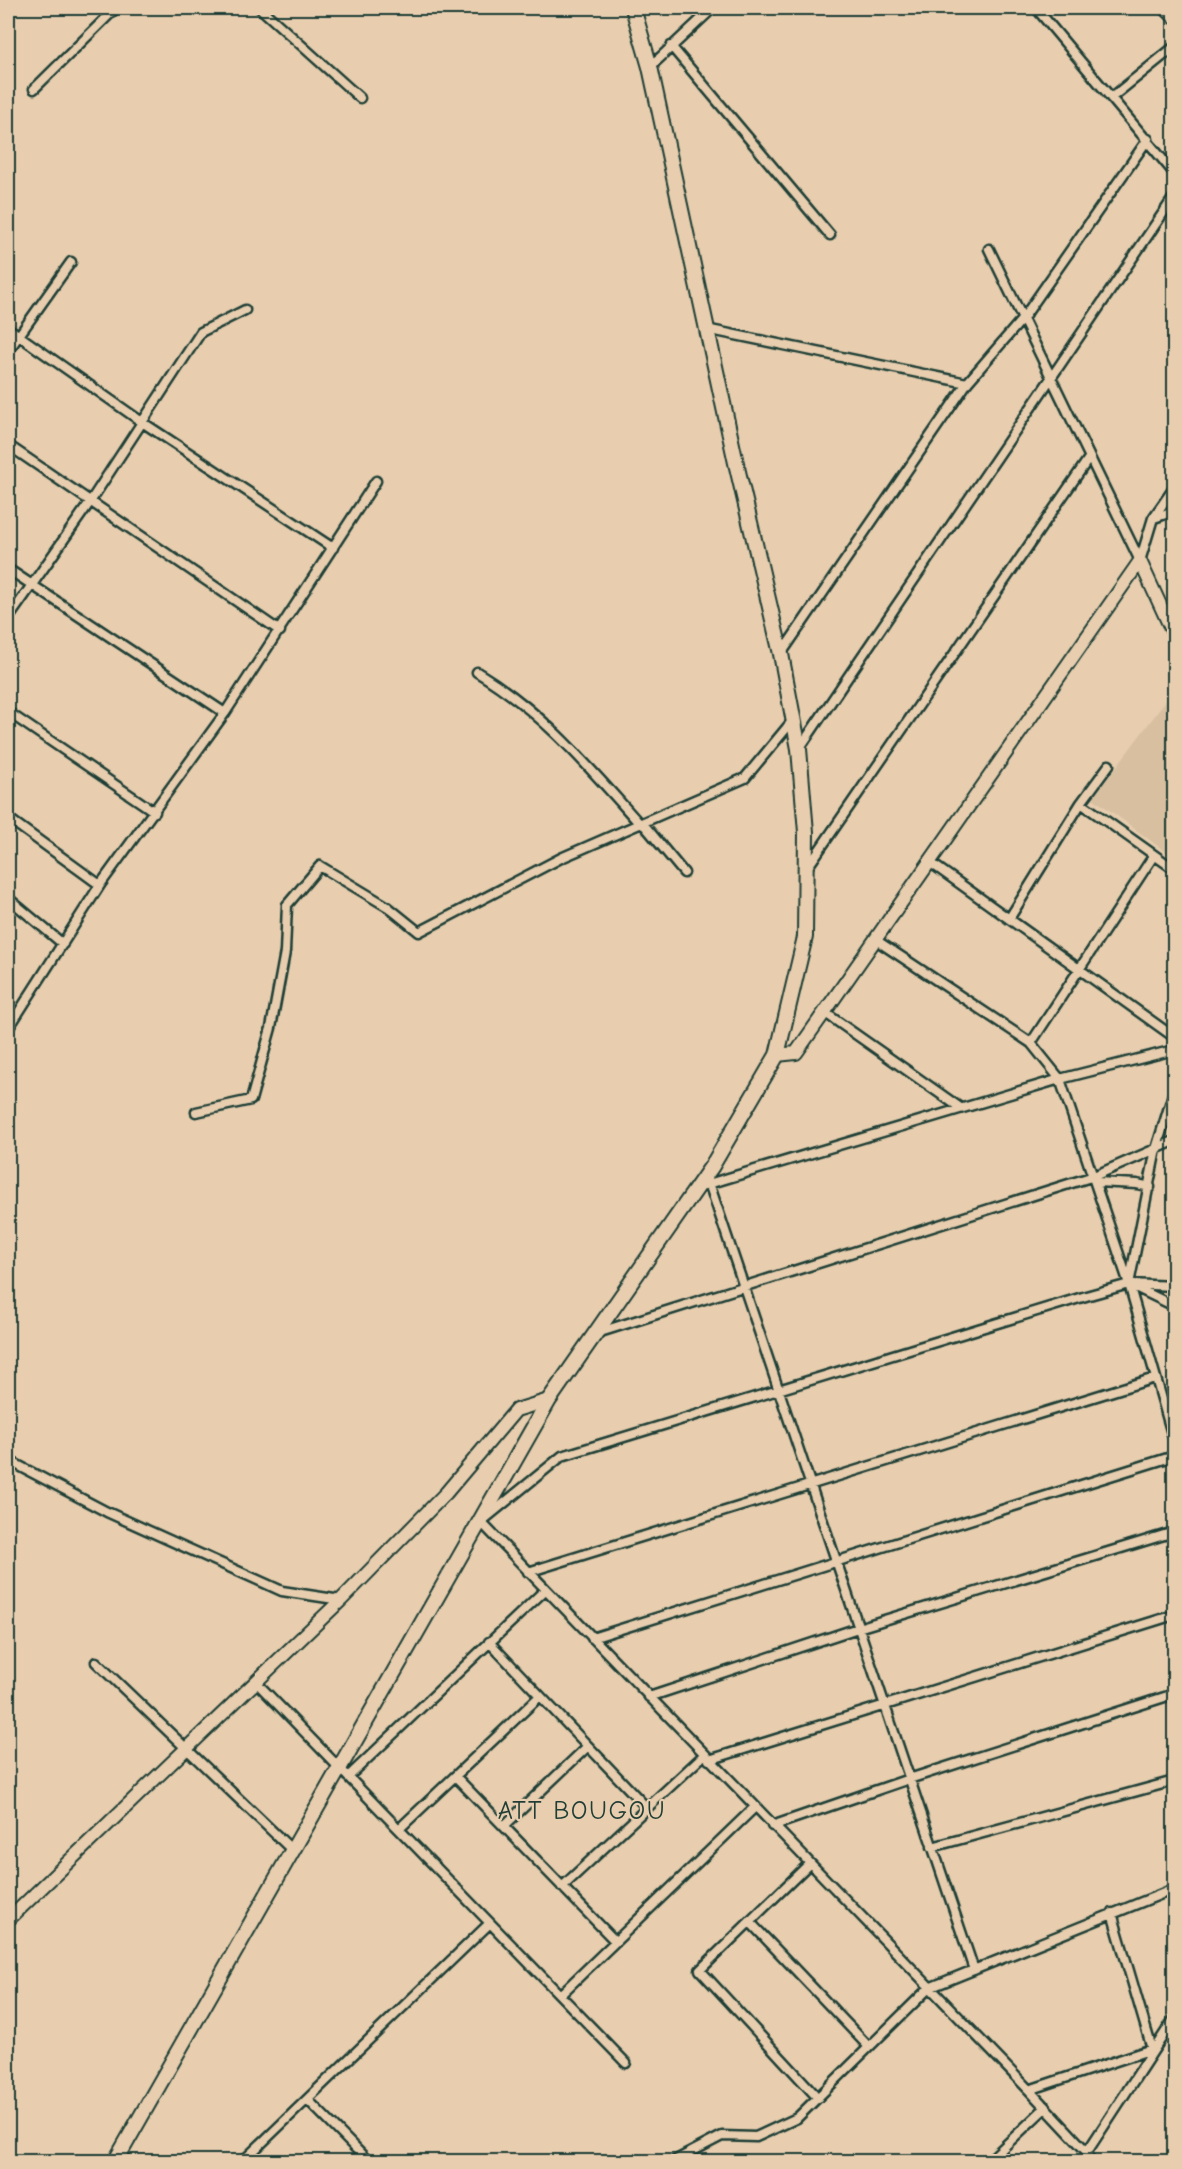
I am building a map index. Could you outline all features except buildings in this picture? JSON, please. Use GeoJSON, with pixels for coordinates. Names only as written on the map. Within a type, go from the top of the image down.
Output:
{"type":"FeatureCollection","features":[{"type":"Feature","properties":{"kind":"main road"},"geometry":{"type":"LineString","coordinates":[[115,2162],[292,1850],[344,1772],[549,1400],[594,1334],[703,1185],[777,1055],[805,937],[806,869],[799,749],[781,654],[706,329],[650,67],[633,8]]}},
{"type":"Feature","properties":{"kind":"street"},"geometry":{"type":"LineString","coordinates":[[34,88],[116,8]]}},
{"type":"Feature","properties":{"kind":"street"},"geometry":{"type":"LineString","coordinates":[[260,8],[360,98]]}},
{"type":"Feature","properties":{"kind":"street"},"geometry":{"type":"LineString","coordinates":[[650,67],[713,8]]}},
{"type":"Feature","properties":{"kind":"street"},"geometry":{"type":"LineString","coordinates":[[1036,8],[1148,139],[1174,173]]}},
{"type":"Feature","properties":{"kind":"street"},"geometry":{"type":"LineString","coordinates":[[1163,8],[1174,19]]}},
{"type":"Feature","properties":{"kind":"street"},"geometry":{"type":"LineString","coordinates":[[671,46],[830,235]]}},
{"type":"Feature","properties":{"kind":"street"},"geometry":{"type":"LineString","coordinates":[[1111,98],[1174,46]]}},
{"type":"Feature","properties":{"kind":"street"},"geometry":{"type":"LineString","coordinates":[[781,654],[967,383],[1024,317],[1148,139]]}},
{"type":"Feature","properties":{"kind":"street"},"geometry":{"type":"LineString","coordinates":[[799,749],[1174,197]]}},
{"type":"Feature","properties":{"kind":"street"},"geometry":{"type":"LineString","coordinates":[[989,249],[1173,627]]}},
{"type":"Feature","properties":{"kind":"street"},"geometry":{"type":"LineString","coordinates":[[8,351],[71,262]]}},
{"type":"Feature","properties":{"kind":"street"},"geometry":{"type":"LineString","coordinates":[[8,620],[30,585],[90,502],[201,332],[245,310]]}},
{"type":"Feature","properties":{"kind":"street"},"geometry":{"type":"LineString","coordinates":[[8,328],[142,422],[333,548]]}},
{"type":"Feature","properties":{"kind":"street"},"geometry":{"type":"LineString","coordinates":[[706,329],[967,383]]}},
{"type":"Feature","properties":{"kind":"street"},"geometry":{"type":"LineString","coordinates":[[8,445],[280,631]]}},
{"type":"Feature","properties":{"kind":"street"},"geometry":{"type":"LineString","coordinates":[[806,869],[1089,458]]}},
{"type":"Feature","properties":{"kind":"street"},"geometry":{"type":"LineString","coordinates":[[8,1029],[100,885],[225,713],[376,481]]}},
{"type":"Feature","properties":{"kind":"street"},"geometry":{"type":"LineString","coordinates":[[777,1055],[796,1053],[931,863],[1140,561],[1153,518],[1174,488]]}},
{"type":"Feature","properties":{"kind":"street"},"geometry":{"type":"LineString","coordinates":[[1153,518],[1174,512]]}},
{"type":"Feature","properties":{"kind":"street"},"geometry":{"type":"LineString","coordinates":[[8,569],[225,713]]}},
{"type":"Feature","properties":{"kind":"street"},"geometry":{"type":"LineString","coordinates":[[477,672],[510,692],[566,741],[638,822],[645,826],[684,873]]}},
{"type":"Feature","properties":{"kind":"street"},"geometry":{"type":"LineString","coordinates":[[8,712],[155,812]]}},
{"type":"Feature","properties":{"kind":"street"},"geometry":{"type":"LineString","coordinates":[[196,1112],[251,1100],[271,1028],[285,952],[287,905],[320,866],[388,907],[419,932],[518,879],[638,822],[746,778],[794,719]]}},
{"type":"Feature","properties":{"kind":"street"},"geometry":{"type":"LineString","coordinates":[[1009,919],[1081,803],[1109,765]]}},
{"type":"Feature","properties":{"kind":"street"},"geometry":{"type":"LineString","coordinates":[[1081,803],[1174,868]]}},
{"type":"Feature","properties":{"kind":"street"},"geometry":{"type":"LineString","coordinates":[[8,818],[100,885]]}},
{"type":"Feature","properties":{"kind":"street"},"geometry":{"type":"LineString","coordinates":[[1030,1043],[1154,855]]}},
{"type":"Feature","properties":{"kind":"street"},"geometry":{"type":"LineString","coordinates":[[931,863],[1174,1037]]}},
{"type":"Feature","properties":{"kind":"street"},"geometry":{"type":"LineString","coordinates":[[8,898],[63,944]]}},
{"type":"Feature","properties":{"kind":"street"},"geometry":{"type":"LineString","coordinates":[[876,940],[1030,1043],[1060,1078],[1129,1284],[1174,1440]]}},
{"type":"Feature","properties":{"kind":"street"},"geometry":{"type":"LineString","coordinates":[[824,1012],[959,1107]]}},
{"type":"Feature","properties":{"kind":"street"},"geometry":{"type":"LineString","coordinates":[[974,1970],[744,1286],[703,1185],[1060,1078],[1174,1050]]}},
{"type":"Feature","properties":{"kind":"street"},"geometry":{"type":"LineString","coordinates":[[1129,1284],[1156,1149],[1174,1090]]}},
{"type":"Feature","properties":{"kind":"street"},"geometry":{"type":"LineString","coordinates":[[594,1334],[1095,1179],[1174,1142]]}},
{"type":"Feature","properties":{"kind":"street"},"geometry":{"type":"LineString","coordinates":[[1095,1179],[1150,1187]]}},
{"type":"Feature","properties":{"kind":"street"},"geometry":{"type":"LineString","coordinates":[[1129,1284],[1174,1306]]}},
{"type":"Feature","properties":{"kind":"street"},"geometry":{"type":"LineString","coordinates":[[1174,1286],[1129,1284],[562,1456],[481,1522],[772,1826],[1046,2107],[1088,2157],[1152,2049],[1174,2019]]}},
{"type":"Feature","properties":{"kind":"street"},"geometry":{"type":"LineString","coordinates":[[528,1572],[1155,1378]]}},
{"type":"Feature","properties":{"kind":"street"},"geometry":{"type":"LineString","coordinates":[[8,1920],[341,1600],[446,1493],[516,1410],[549,1400]]}},
{"type":"Feature","properties":{"kind":"street"},"geometry":{"type":"LineString","coordinates":[[592,1638],[1174,1456]]}},
{"type":"Feature","properties":{"kind":"street"},"geometry":{"type":"LineString","coordinates":[[8,1461],[107,1512],[282,1591],[341,1600]]}},
{"type":"Feature","properties":{"kind":"street"},"geometry":{"type":"LineString","coordinates":[[649,1697],[858,1628],[1174,1532]]}},
{"type":"Feature","properties":{"kind":"street"},"geometry":{"type":"LineString","coordinates":[[344,1772],[545,1590]]}},
{"type":"Feature","properties":{"kind":"street"},"geometry":{"type":"LineString","coordinates":[[562,1887],[647,1808],[707,1757],[884,1706],[1174,1615]]}},
{"type":"Feature","properties":{"kind":"street"},"geometry":{"type":"LineString","coordinates":[[489,1642],[647,1808]]}},
{"type":"Feature","properties":{"kind":"street"},"geometry":{"type":"LineString","coordinates":[[96,1662],[292,1850]]}},
{"type":"Feature","properties":{"kind":"street"},"geometry":{"type":"LineString","coordinates":[[256,1682],[626,2063]]}},
{"type":"Feature","properties":{"kind":"street"},"geometry":{"type":"LineString","coordinates":[[772,1826],[909,1779],[1174,1694]]}},
{"type":"Feature","properties":{"kind":"street"},"geometry":{"type":"LineString","coordinates":[[399,1829],[540,1696]]}},
{"type":"Feature","properties":{"kind":"street"},"geometry":{"type":"LineString","coordinates":[[505,1825],[588,1746]]}},
{"type":"Feature","properties":{"kind":"street"},"geometry":{"type":"LineString","coordinates":[[455,1776],[615,1941]]}},
{"type":"Feature","properties":{"kind":"street"},"geometry":{"type":"LineString","coordinates":[[932,1847],[1174,1780]]}},
{"type":"Feature","properties":{"kind":"street"},"geometry":{"type":"LineString","coordinates":[[560,1995],[755,1807]]}},
{"type":"Feature","properties":{"kind":"street"},"geometry":{"type":"LineString","coordinates":[[809,1864],[700,1970],[818,2098]]}},
{"type":"Feature","properties":{"kind":"street"},"geometry":{"type":"LineString","coordinates":[[672,2162],[682,2154],[722,2136],[756,2137],[797,2118],[929,1988],[1174,1888]]}},
{"type":"Feature","properties":{"kind":"street"},"geometry":{"type":"LineString","coordinates":[[1113,1913],[1152,2049]]}},
{"type":"Feature","properties":{"kind":"street"},"geometry":{"type":"LineString","coordinates":[[750,1922],[869,2047]]}},
{"type":"Feature","properties":{"kind":"street"},"geometry":{"type":"LineString","coordinates":[[242,2162],[490,1923]]}},
{"type":"Feature","properties":{"kind":"street"},"geometry":{"type":"LineString","coordinates":[[1029,2090],[1152,2049]]}},
{"type":"Feature","properties":{"kind":"street"},"geometry":{"type":"LineString","coordinates":[[308,2100],[369,2162]]}},
{"type":"Feature","properties":{"kind":"street"},"geometry":{"type":"LineString","coordinates":[[988,2162],[1046,2107]]}},
{"type":"Feature","properties":{"kind":"shaded area"},"geometry":{"type":"Polygon","coordinates":[[[1174,690],[1174,858],[1093,798],[1174,690]]]}},
{"type":"Feature","properties":{"kind":"district","name":"ATT BOUGOU"},"geometry":{"type":"Point","coordinates":[582,1810]}}]}
